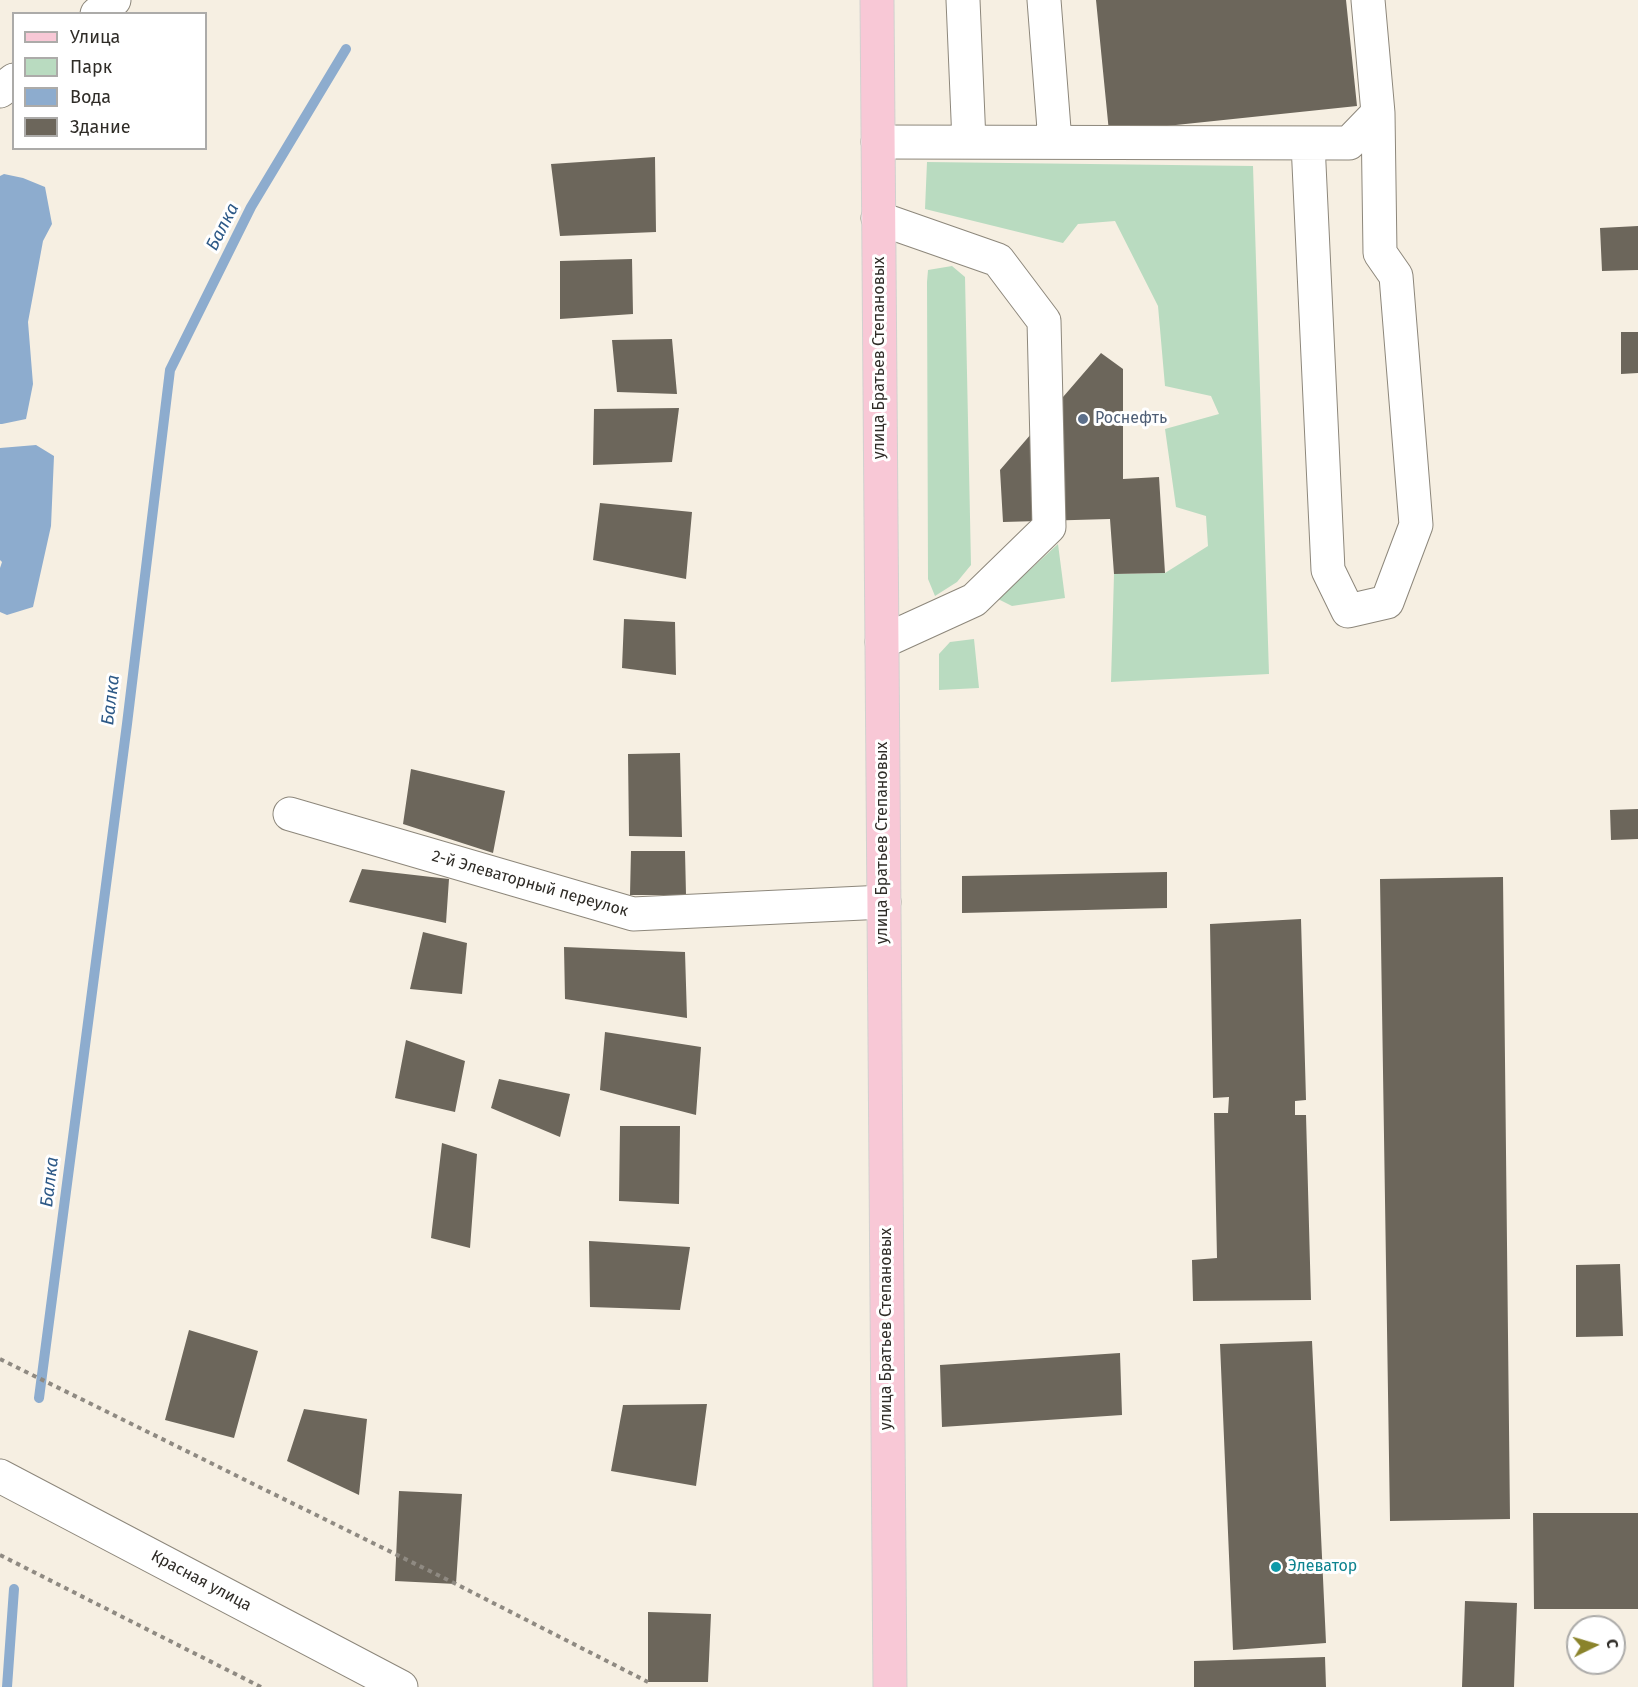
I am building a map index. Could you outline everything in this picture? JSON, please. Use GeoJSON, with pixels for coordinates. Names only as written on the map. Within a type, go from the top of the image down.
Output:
{"type":"FeatureCollection","features":[{"type":"Feature","properties":{"kind":"main road","name":"улица Братьев Степановых"},"geometry":{"type":"LineString","coordinates":[[877,0],[890,1687]]}},
{"type":"Feature","properties":{"kind":"street"},"geometry":{"type":"LineString","coordinates":[[99,12],[114,0]]}},
{"type":"Feature","properties":{"kind":"street"},"geometry":{"type":"LineString","coordinates":[[963,0],[969,142]]}},
{"type":"Feature","properties":{"kind":"street"},"geometry":{"type":"LineString","coordinates":[[1044,0],[1055,142]]}},
{"type":"Feature","properties":{"kind":"street"},"geometry":{"type":"LineString","coordinates":[[1308,143],[1328,570],[1348,611],[1387,602],[1416,525],[1396,276],[1380,252],[1378,113],[1368,0]]}},
{"type":"Feature","properties":{"kind":"street"},"geometry":{"type":"LineString","coordinates":[[0,91],[12,82]]}},
{"type":"Feature","properties":{"kind":"street"},"geometry":{"type":"LineString","coordinates":[[878,142],[1349,143],[1378,113]]}},
{"type":"Feature","properties":{"kind":"street"},"geometry":{"type":"LineString","coordinates":[[878,219],[998,260],[1044,321],[1049,527],[974,600],[882,642]]}},
{"type":"Feature","properties":{"kind":"street","name":"2-й Элеваторный переулок"},"geometry":{"type":"LineString","coordinates":[[290,814],[633,915],[884,902]]}},
{"type":"Feature","properties":{"kind":"street","name":"Красная улица"},"geometry":{"type":"LineString","coordinates":[[0,1476],[401,1687]]}},
{"type":"Feature","properties":{"kind":"path"},"geometry":{"type":"LineString","coordinates":[[0,1359],[446,1579],[648,1682]]}},
{"type":"Feature","properties":{"kind":"path"},"geometry":{"type":"LineString","coordinates":[[0,1555],[261,1687]]}},
{"type":"Feature","properties":{"kind":"green space"},"geometry":{"type":"Polygon","coordinates":[[[927,162],[1253,166],[1269,674],[1111,682],[1114,574],[1165,573],[1208,546],[1206,516],[1176,507],[1165,429],[1219,414],[1211,396],[1165,386],[1158,306],[1115,221],[1078,224],[1063,243],[925,209],[927,162]]]}},
{"type":"Feature","properties":{"kind":"green space"},"geometry":{"type":"Polygon","coordinates":[[[952,266],[965,277],[971,565],[957,582],[935,596],[928,579],[927,282],[928,270],[952,266]]]}},
{"type":"Feature","properties":{"kind":"green space"},"geometry":{"type":"Polygon","coordinates":[[[1058,544],[1065,598],[1012,606],[998,599],[1058,544]]]}},
{"type":"Feature","properties":{"kind":"green space"},"geometry":{"type":"Polygon","coordinates":[[[974,639],[979,688],[939,690],[939,654],[950,642],[974,639]]]}},
{"type":"Feature","properties":{"kind":"water"},"geometry":{"type":"Polygon","coordinates":[[[4,174],[23,178],[45,187],[52,224],[43,241],[28,322],[33,384],[26,419],[0,424],[0,176],[4,174]]]}},
{"type":"Feature","properties":{"kind":"water"},"geometry":{"type":"Polygon","coordinates":[[[36,445],[54,456],[51,526],[33,607],[7,615],[0,612],[2,562],[0,560],[0,448],[36,445]]]}},
{"type":"Feature","properties":{"kind":"building"},"geometry":{"type":"Polygon","coordinates":[[[1096,0],[1346,0],[1357,106],[1109,132],[1096,0]]]}},
{"type":"Feature","properties":{"kind":"building"},"geometry":{"type":"Polygon","coordinates":[[[655,157],[656,232],[560,236],[551,164],[655,157]]]}},
{"type":"Feature","properties":{"kind":"building"},"geometry":{"type":"Polygon","coordinates":[[[1638,226],[1638,270],[1602,271],[1600,228],[1638,226]]]}},
{"type":"Feature","properties":{"kind":"building"},"geometry":{"type":"Polygon","coordinates":[[[632,259],[633,314],[560,319],[560,261],[632,259]]]}},
{"type":"Feature","properties":{"kind":"building"},"geometry":{"type":"Polygon","coordinates":[[[1621,332],[1638,332],[1638,373],[1621,374],[1621,332]]]}},
{"type":"Feature","properties":{"kind":"building"},"geometry":{"type":"Polygon","coordinates":[[[672,339],[677,394],[617,392],[612,340],[672,339]]]}},
{"type":"Feature","properties":{"kind":"building","name":"Роснефть"},"geometry":{"type":"Polygon","coordinates":[[[1101,353],[1123,369],[1123,479],[1159,477],[1165,573],[1114,574],[1110,519],[1003,522],[1000,470],[1101,353]]]}},
{"type":"Feature","properties":{"kind":"building"},"geometry":{"type":"Polygon","coordinates":[[[679,408],[672,462],[593,465],[594,409],[679,408]]]}},
{"type":"Feature","properties":{"kind":"building"},"geometry":{"type":"Polygon","coordinates":[[[600,503],[692,512],[686,579],[593,560],[600,503]]]}},
{"type":"Feature","properties":{"kind":"building"},"geometry":{"type":"Polygon","coordinates":[[[624,619],[675,622],[676,675],[622,668],[624,619]]]}},
{"type":"Feature","properties":{"kind":"building"},"geometry":{"type":"Polygon","coordinates":[[[680,753],[682,837],[629,836],[628,754],[680,753]]]}},
{"type":"Feature","properties":{"kind":"building"},"geometry":{"type":"Polygon","coordinates":[[[411,769],[505,791],[493,853],[403,824],[411,769]]]}},
{"type":"Feature","properties":{"kind":"building"},"geometry":{"type":"Polygon","coordinates":[[[1638,809],[1638,839],[1611,840],[1610,810],[1638,809]]]}},
{"type":"Feature","properties":{"kind":"building"},"geometry":{"type":"Polygon","coordinates":[[[631,851],[685,851],[686,895],[630,895],[631,851]]]}},
{"type":"Feature","properties":{"kind":"building"},"geometry":{"type":"Polygon","coordinates":[[[362,869],[449,879],[446,923],[349,902],[362,869]]]}},
{"type":"Feature","properties":{"kind":"building"},"geometry":{"type":"Polygon","coordinates":[[[1167,872],[1167,908],[962,913],[962,876],[1167,872]]]}},
{"type":"Feature","properties":{"kind":"building"},"geometry":{"type":"Polygon","coordinates":[[[1503,877],[1510,1519],[1390,1521],[1380,879],[1503,877]]]}},
{"type":"Feature","properties":{"kind":"building"},"geometry":{"type":"Polygon","coordinates":[[[1301,919],[1306,1100],[1295,1101],[1295,1115],[1306,1115],[1311,1300],[1193,1301],[1192,1260],[1217,1258],[1214,1113],[1228,1113],[1229,1097],[1213,1098],[1210,924],[1301,919]]]}},
{"type":"Feature","properties":{"kind":"building"},"geometry":{"type":"Polygon","coordinates":[[[423,932],[467,943],[462,994],[410,989],[423,932]]]}},
{"type":"Feature","properties":{"kind":"building"},"geometry":{"type":"Polygon","coordinates":[[[564,947],[685,952],[687,1018],[565,999],[564,947]]]}},
{"type":"Feature","properties":{"kind":"building"},"geometry":{"type":"Polygon","coordinates":[[[605,1032],[701,1047],[696,1115],[600,1090],[605,1032]]]}},
{"type":"Feature","properties":{"kind":"building"},"geometry":{"type":"Polygon","coordinates":[[[406,1040],[465,1061],[455,1112],[395,1098],[406,1040]]]}},
{"type":"Feature","properties":{"kind":"building"},"geometry":{"type":"Polygon","coordinates":[[[499,1079],[570,1094],[560,1137],[491,1108],[499,1079]]]}},
{"type":"Feature","properties":{"kind":"building"},"geometry":{"type":"Polygon","coordinates":[[[620,1126],[680,1126],[679,1204],[619,1201],[620,1126]]]}},
{"type":"Feature","properties":{"kind":"building"},"geometry":{"type":"Polygon","coordinates":[[[442,1143],[477,1154],[470,1248],[431,1238],[442,1143]]]}},
{"type":"Feature","properties":{"kind":"building"},"geometry":{"type":"Polygon","coordinates":[[[589,1241],[690,1247],[680,1310],[590,1307],[589,1241]]]}},
{"type":"Feature","properties":{"kind":"building"},"geometry":{"type":"Polygon","coordinates":[[[1620,1264],[1623,1336],[1576,1337],[1576,1265],[1620,1264]]]}},
{"type":"Feature","properties":{"kind":"building"},"geometry":{"type":"Polygon","coordinates":[[[189,1330],[258,1351],[234,1438],[165,1420],[189,1330]]]}},
{"type":"Feature","properties":{"kind":"building","name":"Элеватор"},"geometry":{"type":"Polygon","coordinates":[[[1312,1341],[1326,1643],[1233,1650],[1220,1344],[1312,1341]]]}},
{"type":"Feature","properties":{"kind":"building"},"geometry":{"type":"Polygon","coordinates":[[[1120,1353],[1122,1415],[942,1427],[940,1365],[1120,1353]]]}},
{"type":"Feature","properties":{"kind":"building"},"geometry":{"type":"Polygon","coordinates":[[[707,1404],[696,1486],[611,1471],[623,1405],[707,1404]]]}},
{"type":"Feature","properties":{"kind":"building"},"geometry":{"type":"Polygon","coordinates":[[[304,1409],[367,1419],[359,1495],[287,1461],[304,1409]]]}},
{"type":"Feature","properties":{"kind":"building"},"geometry":{"type":"Polygon","coordinates":[[[399,1491],[462,1494],[456,1584],[395,1581],[399,1491]]]}},
{"type":"Feature","properties":{"kind":"building"},"geometry":{"type":"Polygon","coordinates":[[[1533,1513],[1638,1513],[1638,1609],[1534,1609],[1533,1513]]]}},
{"type":"Feature","properties":{"kind":"building"},"geometry":{"type":"Polygon","coordinates":[[[1465,1601],[1517,1603],[1514,1687],[1462,1687],[1465,1601]]]}},
{"type":"Feature","properties":{"kind":"building"},"geometry":{"type":"Polygon","coordinates":[[[648,1612],[711,1614],[708,1682],[648,1682],[648,1612]]]}},
{"type":"Feature","properties":{"kind":"building"},"geometry":{"type":"Polygon","coordinates":[[[1325,1657],[1326,1687],[1194,1687],[1194,1661],[1325,1657]]]}},
{"type":"Feature","properties":{"kind":"waterway","name":"Балка"},"geometry":{"type":"LineString","coordinates":[[39,1398],[127,724],[170,370],[251,207],[346,49]]}},
{"type":"Feature","properties":{"kind":"waterway","name":"Балка"},"geometry":{"type":"LineString","coordinates":[[7,1687],[14,1589]]}},
{"type":"Feature","properties":{"kind":"place","name":"Роснефть"},"geometry":{"type":"Point","coordinates":[1083,419]}},
{"type":"Feature","properties":{"kind":"place","name":"Элеватор"},"geometry":{"type":"Point","coordinates":[1276,1567]}}]}
